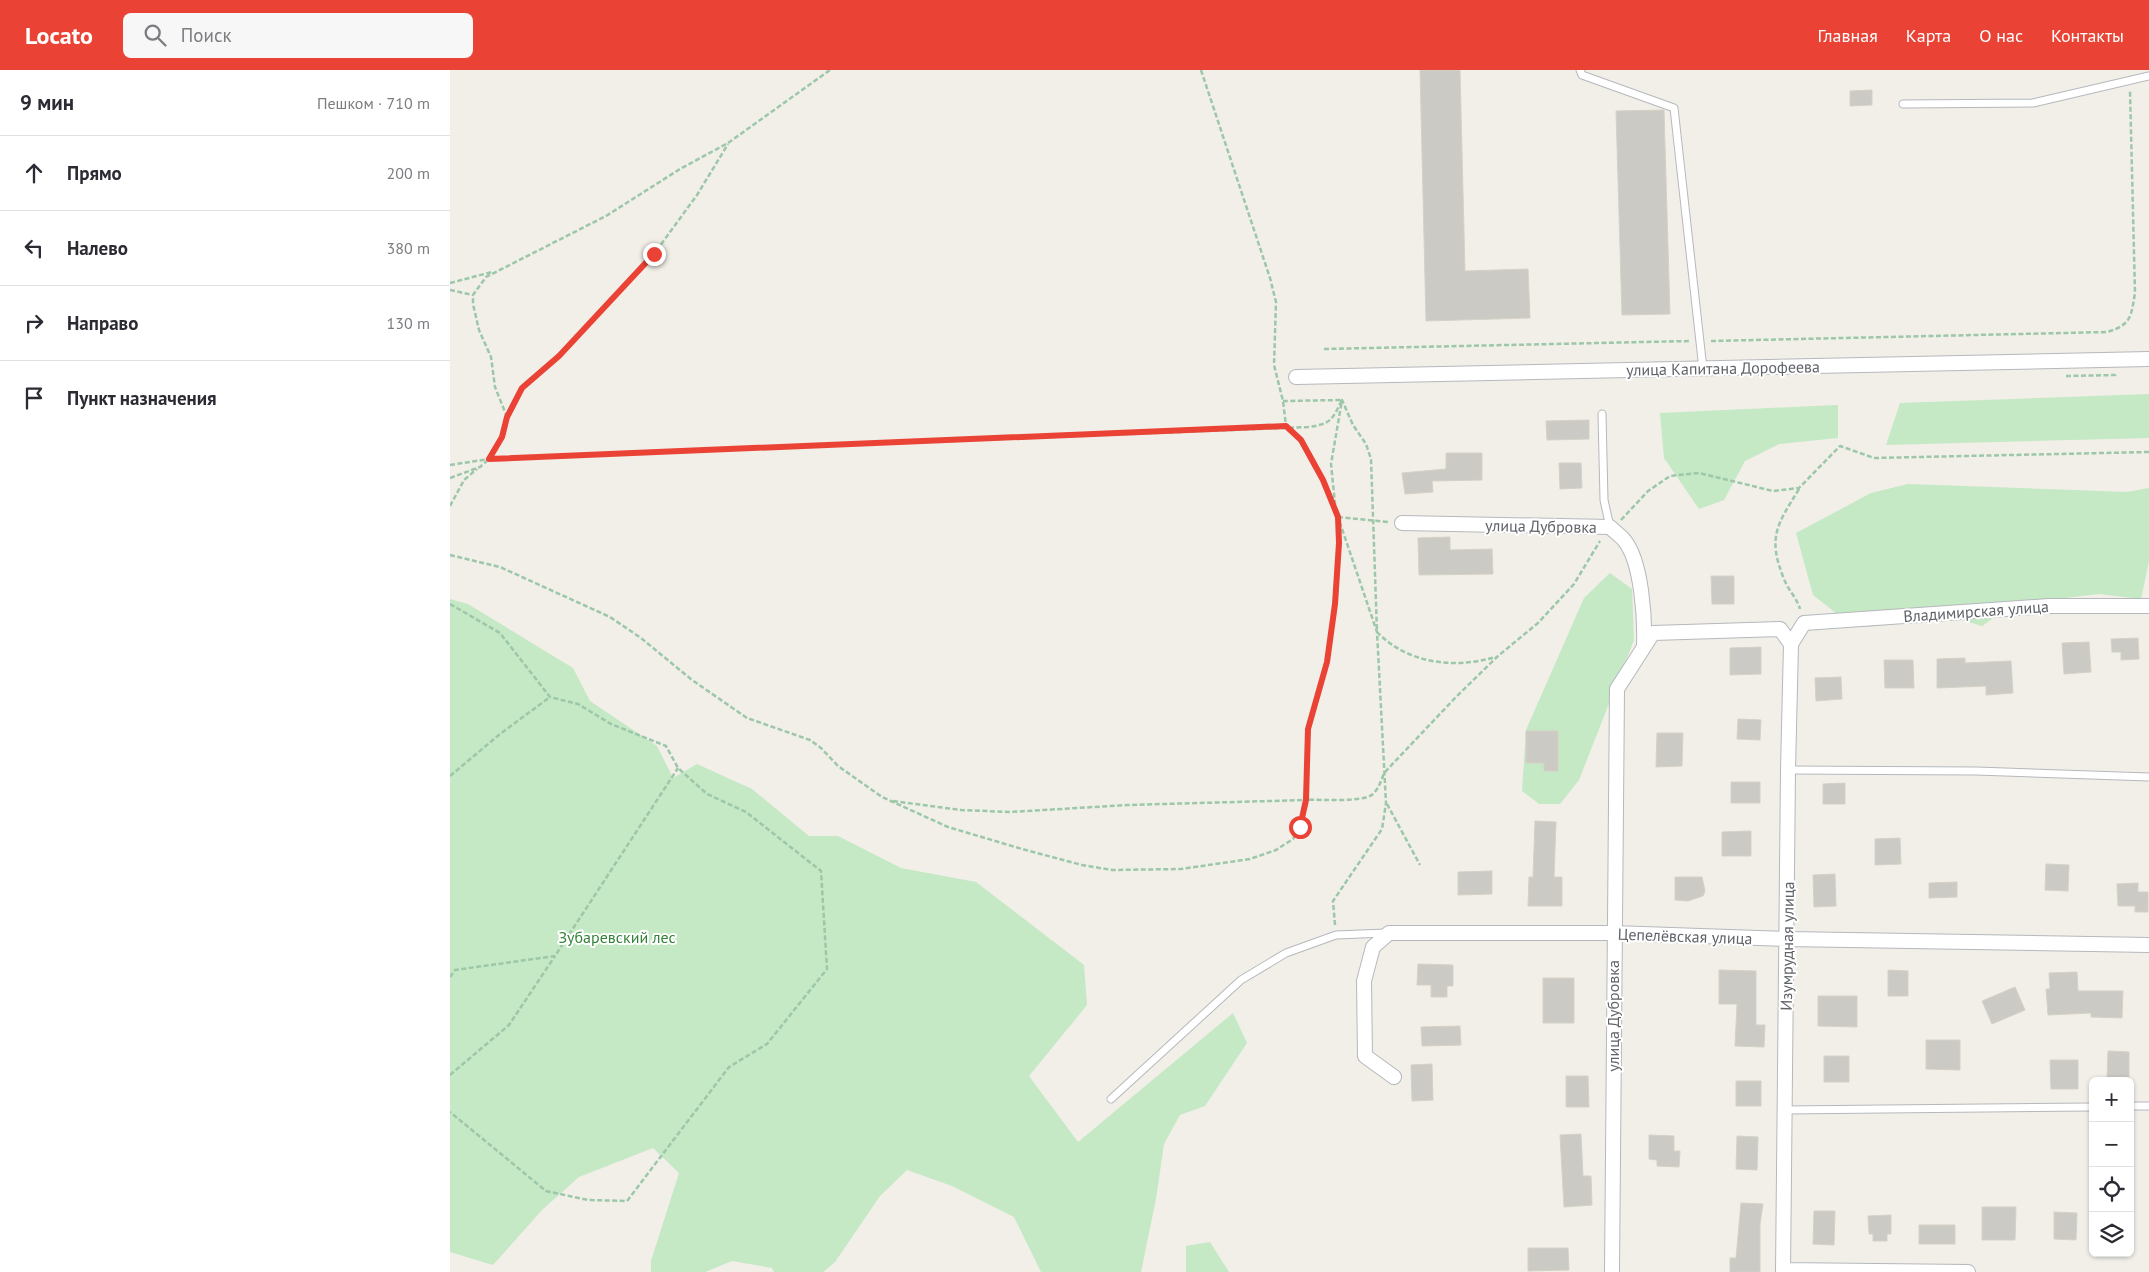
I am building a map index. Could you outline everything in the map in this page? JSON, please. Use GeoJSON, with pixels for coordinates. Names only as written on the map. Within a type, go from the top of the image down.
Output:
{"type":"FeatureCollection","features":[{"type":"Feature","properties":{"kind":"street","name":"улица Капитана Дорофеева"},"geometry":{"type":"LineString","coordinates":[[1296,377],[2149,359]]}},
{"type":"Feature","properties":{"kind":"street","name":"улица Дубровка"},"geometry":{"type":"LineString","coordinates":[[1402,523],[1610,527],[1626,541],[1638,572],[1645,622],[1644,647]]}},
{"type":"Feature","properties":{"kind":"street","name":"Владимирская улица"},"geometry":{"type":"LineString","coordinates":[[1804,623],[2049,606],[2149,606]]}},
{"type":"Feature","properties":{"kind":"street"},"geometry":{"type":"LineString","coordinates":[[1791,644],[1804,623]]}},
{"type":"Feature","properties":{"kind":"street","name":"улица Дубровка"},"geometry":{"type":"LineString","coordinates":[[1612,1272],[1618,689],[1653,632],[1780,629],[1791,644]]}},
{"type":"Feature","properties":{"kind":"street","name":"Изумрудная улица"},"geometry":{"type":"LineString","coordinates":[[1783,1271],[1791,644]]}},
{"type":"Feature","properties":{"kind":"street"},"geometry":{"type":"LineString","coordinates":[[1388,933],[1373,947],[1364,981],[1365,1056],[1394,1077]]}},
{"type":"Feature","properties":{"kind":"street","name":"Цепелёвская улица"},"geometry":{"type":"LineString","coordinates":[[1388,933],[1614,933],[1787,940],[2149,945]]}},
{"type":"Feature","properties":{"kind":"street"},"geometry":{"type":"LineString","coordinates":[[1783,1271],[1968,1272]]}},
{"type":"Feature","properties":{"kind":"lane"},"geometry":{"type":"LineString","coordinates":[[1580,70],[1582,75],[1674,108],[1703,369]]}},
{"type":"Feature","properties":{"kind":"lane"},"geometry":{"type":"LineString","coordinates":[[1903,104],[2034,103],[2149,76]]}},
{"type":"Feature","properties":{"kind":"lane"},"geometry":{"type":"LineString","coordinates":[[1602,414],[1604,500],[1610,527]]}},
{"type":"Feature","properties":{"kind":"lane"},"geometry":{"type":"LineString","coordinates":[[1788,770],[1976,770],[2149,777]]}},
{"type":"Feature","properties":{"kind":"lane"},"geometry":{"type":"LineString","coordinates":[[1111,1099],[1241,980],[1286,953],[1336,935],[1388,933]]}},
{"type":"Feature","properties":{"kind":"lane"},"geometry":{"type":"LineString","coordinates":[[2134,1106],[2149,1106]]}},
{"type":"Feature","properties":{"kind":"lane"},"geometry":{"type":"LineString","coordinates":[[1785,1110],[2089,1107]]}},
{"type":"Feature","properties":{"kind":"path"},"geometry":{"type":"LineString","coordinates":[[507,417],[495,387],[491,357],[478,330],[473,295],[486,278],[496,271],[606,216],[680,169],[728,143],[830,70]]}},
{"type":"Feature","properties":{"kind":"path"},"geometry":{"type":"LineString","coordinates":[[1201,70],[1270,278],[1276,302],[1274,365],[1283,400],[1286,426],[1301,440],[1323,480],[1338,517],[1377,632],[1387,642],[1407,653],[1428,661],[1463,664],[1498,656]]}},
{"type":"Feature","properties":{"kind":"path"},"geometry":{"type":"LineString","coordinates":[[1324,349],[2107,332],[2120,328],[2129,321],[2135,293],[2130,80]]}},
{"type":"Feature","properties":{"kind":"path"},"geometry":{"type":"LineString","coordinates":[[450,506],[464,480],[489,459],[502,437],[507,417],[522,388],[559,356],[654,254],[697,196],[728,143]]}},
{"type":"Feature","properties":{"kind":"path"},"geometry":{"type":"LineString","coordinates":[[450,284],[496,271]]}},
{"type":"Feature","properties":{"kind":"path"},"geometry":{"type":"LineString","coordinates":[[450,290],[473,295]]}},
{"type":"Feature","properties":{"kind":"path"},"geometry":{"type":"LineString","coordinates":[[1283,400],[1342,400]]}},
{"type":"Feature","properties":{"kind":"path"},"geometry":{"type":"LineString","coordinates":[[450,465],[489,459],[1286,426],[1308,427],[1333,420],[1342,400]]}},
{"type":"Feature","properties":{"kind":"path"},"geometry":{"type":"LineString","coordinates":[[450,555],[500,567],[610,617],[641,638],[692,680],[747,718],[810,740],[858,781],[889,800],[948,826],[1022,849],[1082,865],[1112,870],[1181,869],[1250,859],[1276,850],[1293,840],[1300,827],[1306,800],[1308,729],[1327,662],[1335,604],[1339,543],[1338,517],[1332,484],[1331,464],[1342,400]]}},
{"type":"Feature","properties":{"kind":"path"},"geometry":{"type":"LineString","coordinates":[[1336,935],[1333,901],[1382,829],[1386,803],[1377,632],[1371,459],[1366,444],[1342,400]]}},
{"type":"Feature","properties":{"kind":"path"},"geometry":{"type":"LineString","coordinates":[[1804,623],[1798,602],[1784,579],[1774,545],[1780,520],[1799,488],[1840,446],[1874,458],[2149,452]]}},
{"type":"Feature","properties":{"kind":"path"},"geometry":{"type":"LineString","coordinates":[[450,478],[480,467]]}},
{"type":"Feature","properties":{"kind":"path"},"geometry":{"type":"LineString","coordinates":[[889,800],[961,810],[1010,812],[1128,805],[1361,799],[1371,796],[1378,787],[1384,773],[1456,697],[1498,656],[1538,623],[1574,584],[1597,544],[1610,527],[1626,517],[1648,491],[1670,476],[1699,472],[1773,491],[1799,488]]}},
{"type":"Feature","properties":{"kind":"path"},"geometry":{"type":"LineString","coordinates":[[1338,517],[1402,523]]}},
{"type":"Feature","properties":{"kind":"path"},"geometry":{"type":"LineString","coordinates":[[450,604],[500,633],[550,697],[578,704],[611,724],[666,746],[678,768],[707,794],[746,812],[821,871],[827,969],[767,1044],[729,1067],[627,1201],[588,1200],[546,1191],[450,1112]]}},
{"type":"Feature","properties":{"kind":"path"},"geometry":{"type":"LineString","coordinates":[[450,776],[500,734],[550,697]]}},
{"type":"Feature","properties":{"kind":"path"},"geometry":{"type":"LineString","coordinates":[[450,1075],[509,1025],[678,768]]}},
{"type":"Feature","properties":{"kind":"path"},"geometry":{"type":"LineString","coordinates":[[1386,803],[1420,865]]}},
{"type":"Feature","properties":{"kind":"path"},"geometry":{"type":"LineString","coordinates":[[450,977],[455,970],[555,956]]}},
{"type":"Feature","properties":{"kind":"green space"},"geometry":{"type":"Polygon","coordinates":[[[2149,394],[2149,438],[1886,445],[1900,403],[2149,394]]]}},
{"type":"Feature","properties":{"kind":"green space"},"geometry":{"type":"Polygon","coordinates":[[[1838,405],[1838,438],[1779,444],[1745,461],[1724,500],[1699,509],[1664,458],[1660,413],[1838,405]]]}},
{"type":"Feature","properties":{"kind":"green space"},"geometry":{"type":"Polygon","coordinates":[[[1908,484],[2127,492],[2149,488],[2149,561],[2141,599],[2099,594],[2013,604],[1982,626],[1952,617],[1868,627],[1837,614],[1813,595],[1796,533],[1871,493],[1908,484]]]}},
{"type":"Feature","properties":{"kind":"green space"},"geometry":{"type":"Polygon","coordinates":[[[1610,573],[1632,589],[1634,640],[1579,780],[1560,804],[1539,804],[1522,791],[1526,730],[1584,598],[1610,573]]]}},
{"type":"Feature","properties":{"kind":"green space","name":"Зубаревский лес"},"geometry":{"type":"Polygon","coordinates":[[[450,599],[468,604],[573,668],[590,701],[657,746],[673,778],[697,764],[752,789],[809,836],[838,836],[901,868],[976,882],[1084,965],[1087,1005],[1029,1076],[1078,1142],[1233,1013],[1247,1043],[1205,1106],[1180,1115],[1164,1144],[1156,1199],[1141,1272],[1041,1272],[1014,1217],[952,1186],[907,1170],[880,1196],[835,1262],[823,1272],[774,1272],[772,1268],[732,1261],[705,1272],[651,1272],[651,1261],[679,1173],[653,1148],[579,1177],[542,1210],[493,1265],[450,1252],[450,599]]]}},
{"type":"Feature","properties":{"kind":"green space"},"geometry":{"type":"Polygon","coordinates":[[[1210,1242],[1229,1272],[1186,1272],[1186,1246],[1210,1242]]]}},
{"type":"Feature","properties":{"kind":"building"},"geometry":{"type":"Polygon","coordinates":[[[1420,70],[1460,70],[1465,271],[1528,269],[1530,318],[1426,321],[1420,70]]]}},
{"type":"Feature","properties":{"kind":"building"},"geometry":{"type":"Polygon","coordinates":[[[1872,90],[1872,105],[1850,106],[1850,91],[1872,90]]]}},
{"type":"Feature","properties":{"kind":"building"},"geometry":{"type":"Polygon","coordinates":[[[1664,110],[1670,314],[1622,315],[1616,111],[1664,110]]]}},
{"type":"Feature","properties":{"kind":"building"},"geometry":{"type":"Polygon","coordinates":[[[1589,420],[1589,439],[1547,440],[1546,421],[1589,420]]]}},
{"type":"Feature","properties":{"kind":"building"},"geometry":{"type":"Polygon","coordinates":[[[1446,453],[1482,453],[1482,480],[1432,481],[1433,492],[1405,494],[1402,473],[1446,469],[1446,453]]]}},
{"type":"Feature","properties":{"kind":"building"},"geometry":{"type":"Polygon","coordinates":[[[1559,463],[1581,463],[1582,488],[1560,489],[1559,463]]]}},
{"type":"Feature","properties":{"kind":"building"},"geometry":{"type":"Polygon","coordinates":[[[1450,537],[1450,550],[1492,549],[1493,574],[1419,575],[1418,538],[1450,537]]]}},
{"type":"Feature","properties":{"kind":"building"},"geometry":{"type":"Polygon","coordinates":[[[1711,576],[1734,576],[1734,604],[1712,604],[1711,576]]]}},
{"type":"Feature","properties":{"kind":"building"},"geometry":{"type":"Polygon","coordinates":[[[2138,638],[2139,659],[2121,660],[2121,652],[2112,652],[2111,639],[2138,638]]]}},
{"type":"Feature","properties":{"kind":"building"},"geometry":{"type":"Polygon","coordinates":[[[2089,642],[2091,672],[2064,674],[2062,643],[2089,642]]]}},
{"type":"Feature","properties":{"kind":"building"},"geometry":{"type":"Polygon","coordinates":[[[1761,647],[1761,674],[1730,675],[1730,648],[1761,647]]]}},
{"type":"Feature","properties":{"kind":"building"},"geometry":{"type":"Polygon","coordinates":[[[1965,658],[1965,663],[2011,661],[2013,693],[1986,695],[1986,686],[1937,688],[1937,659],[1965,658]]]}},
{"type":"Feature","properties":{"kind":"building"},"geometry":{"type":"Polygon","coordinates":[[[1884,660],[1913,660],[1914,688],[1885,688],[1884,660]]]}},
{"type":"Feature","properties":{"kind":"building"},"geometry":{"type":"Polygon","coordinates":[[[1841,677],[1842,699],[1816,701],[1815,678],[1841,677]]]}},
{"type":"Feature","properties":{"kind":"building"},"geometry":{"type":"Polygon","coordinates":[[[1738,719],[1761,720],[1760,740],[1737,739],[1738,719]]]}},
{"type":"Feature","properties":{"kind":"building"},"geometry":{"type":"Polygon","coordinates":[[[1526,731],[1558,731],[1558,771],[1544,771],[1544,763],[1526,763],[1526,731]]]}},
{"type":"Feature","properties":{"kind":"building"},"geometry":{"type":"Polygon","coordinates":[[[1657,733],[1683,733],[1682,766],[1656,767],[1657,733]]]}},
{"type":"Feature","properties":{"kind":"building"},"geometry":{"type":"Polygon","coordinates":[[[1731,782],[1760,782],[1760,803],[1731,803],[1731,782]]]}},
{"type":"Feature","properties":{"kind":"building"},"geometry":{"type":"Polygon","coordinates":[[[1845,783],[1845,804],[1823,804],[1823,784],[1845,783]]]}},
{"type":"Feature","properties":{"kind":"building"},"geometry":{"type":"Polygon","coordinates":[[[1535,821],[1556,822],[1554,877],[1562,877],[1562,906],[1528,906],[1529,877],[1533,877],[1535,821]]]}},
{"type":"Feature","properties":{"kind":"building"},"geometry":{"type":"Polygon","coordinates":[[[1751,831],[1751,856],[1722,856],[1722,832],[1751,831]]]}},
{"type":"Feature","properties":{"kind":"building"},"geometry":{"type":"Polygon","coordinates":[[[1900,838],[1901,864],[1875,865],[1875,839],[1900,838]]]}},
{"type":"Feature","properties":{"kind":"building"},"geometry":{"type":"Polygon","coordinates":[[[2046,864],[2069,865],[2068,891],[2045,890],[2046,864]]]}},
{"type":"Feature","properties":{"kind":"building"},"geometry":{"type":"Polygon","coordinates":[[[1492,871],[1492,894],[1458,895],[1458,872],[1492,871]]]}},
{"type":"Feature","properties":{"kind":"building"},"geometry":{"type":"Polygon","coordinates":[[[1835,874],[1836,906],[1814,907],[1813,875],[1835,874]]]}},
{"type":"Feature","properties":{"kind":"building"},"geometry":{"type":"Polygon","coordinates":[[[1675,877],[1702,877],[1705,891],[1703,896],[1688,901],[1675,900],[1675,877]]]}},
{"type":"Feature","properties":{"kind":"building"},"geometry":{"type":"Polygon","coordinates":[[[1957,882],[1957,897],[1929,898],[1929,883],[1957,882]]]}},
{"type":"Feature","properties":{"kind":"building"},"geometry":{"type":"Polygon","coordinates":[[[2138,883],[2138,892],[2148,892],[2148,912],[2135,912],[2135,906],[2118,906],[2117,884],[2138,883]]]}},
{"type":"Feature","properties":{"kind":"building"},"geometry":{"type":"Polygon","coordinates":[[[1418,964],[1453,965],[1453,986],[1447,986],[1447,997],[1431,997],[1431,985],[1417,985],[1418,964]]]}},
{"type":"Feature","properties":{"kind":"building"},"geometry":{"type":"Polygon","coordinates":[[[1719,970],[1756,971],[1756,1025],[1765,1025],[1764,1047],[1735,1046],[1737,1004],[1719,1004],[1719,970]]]}},
{"type":"Feature","properties":{"kind":"building"},"geometry":{"type":"Polygon","coordinates":[[[1888,970],[1908,971],[1908,996],[1888,996],[1888,970]]]}},
{"type":"Feature","properties":{"kind":"building"},"geometry":{"type":"Polygon","coordinates":[[[2077,972],[2078,991],[2123,991],[2122,1018],[2091,1017],[2091,1013],[2048,1015],[2046,989],[2050,989],[2049,973],[2077,972]]]}},
{"type":"Feature","properties":{"kind":"building"},"geometry":{"type":"Polygon","coordinates":[[[1543,978],[1574,978],[1574,1023],[1543,1023],[1543,978]]]}},
{"type":"Feature","properties":{"kind":"building"},"geometry":{"type":"Polygon","coordinates":[[[2015,987],[2025,1010],[1992,1024],[1982,1001],[2015,987]]]}},
{"type":"Feature","properties":{"kind":"building"},"geometry":{"type":"Polygon","coordinates":[[[1818,996],[1857,996],[1857,1027],[1818,1026],[1818,996]]]}},
{"type":"Feature","properties":{"kind":"building"},"geometry":{"type":"Polygon","coordinates":[[[1460,1026],[1461,1045],[1422,1046],[1421,1027],[1460,1026]]]}},
{"type":"Feature","properties":{"kind":"building"},"geometry":{"type":"Polygon","coordinates":[[[1926,1040],[1960,1040],[1960,1070],[1926,1069],[1926,1040]]]}},
{"type":"Feature","properties":{"kind":"building"},"geometry":{"type":"Polygon","coordinates":[[[2108,1051],[2129,1052],[2129,1077],[2107,1077],[2108,1051]]]}},
{"type":"Feature","properties":{"kind":"building"},"geometry":{"type":"Polygon","coordinates":[[[1824,1056],[1849,1056],[1849,1082],[1824,1082],[1824,1056]]]}},
{"type":"Feature","properties":{"kind":"building"},"geometry":{"type":"Polygon","coordinates":[[[2050,1060],[2078,1060],[2078,1089],[2051,1089],[2050,1060]]]}},
{"type":"Feature","properties":{"kind":"building"},"geometry":{"type":"Polygon","coordinates":[[[1432,1064],[1433,1100],[1412,1101],[1411,1065],[1432,1064]]]}},
{"type":"Feature","properties":{"kind":"building"},"geometry":{"type":"Polygon","coordinates":[[[1566,1076],[1588,1076],[1589,1107],[1566,1107],[1566,1076]]]}},
{"type":"Feature","properties":{"kind":"building"},"geometry":{"type":"Polygon","coordinates":[[[1736,1081],[1761,1081],[1761,1106],[1736,1106],[1736,1081]]]}},
{"type":"Feature","properties":{"kind":"building"},"geometry":{"type":"Polygon","coordinates":[[[1581,1134],[1583,1176],[1591,1176],[1592,1205],[1564,1207],[1560,1135],[1581,1134]]]}},
{"type":"Feature","properties":{"kind":"building"},"geometry":{"type":"Polygon","coordinates":[[[1649,1135],[1674,1136],[1674,1151],[1680,1151],[1679,1167],[1657,1166],[1657,1160],[1649,1159],[1649,1135]]]}},
{"type":"Feature","properties":{"kind":"building"},"geometry":{"type":"Polygon","coordinates":[[[1737,1136],[1758,1137],[1757,1170],[1736,1169],[1737,1136]]]}},
{"type":"Feature","properties":{"kind":"building"},"geometry":{"type":"Polygon","coordinates":[[[1741,1203],[1763,1204],[1760,1224],[1760,1272],[1730,1272],[1730,1258],[1736,1258],[1741,1203]]]}},
{"type":"Feature","properties":{"kind":"building"},"geometry":{"type":"Polygon","coordinates":[[[1982,1207],[2016,1207],[2015,1240],[1982,1240],[1982,1207]]]}},
{"type":"Feature","properties":{"kind":"building"},"geometry":{"type":"Polygon","coordinates":[[[1814,1211],[1835,1211],[1834,1245],[1813,1244],[1814,1211]]]}},
{"type":"Feature","properties":{"kind":"building"},"geometry":{"type":"Polygon","coordinates":[[[2054,1212],[2077,1213],[2076,1240],[2054,1239],[2054,1212]]]}},
{"type":"Feature","properties":{"kind":"building"},"geometry":{"type":"Polygon","coordinates":[[[1891,1215],[1891,1234],[1887,1234],[1887,1241],[1873,1241],[1873,1234],[1869,1234],[1868,1216],[1891,1215]]]}},
{"type":"Feature","properties":{"kind":"building"},"geometry":{"type":"Polygon","coordinates":[[[1919,1225],[1955,1225],[1955,1244],[1919,1244],[1919,1225]]]}},
{"type":"Feature","properties":{"kind":"building"},"geometry":{"type":"Polygon","coordinates":[[[1528,1248],[1568,1248],[1569,1270],[1528,1271],[1528,1248]]]}},
{"type":"Feature","properties":{"kind":"route"},"geometry":{"type":"LineString","coordinates":[[654,254],[559,356],[522,388],[507,417],[502,437],[489,459],[1286,426],[1301,440],[1323,480],[1338,517],[1339,543],[1335,604],[1327,662],[1308,729],[1306,800],[1300,827]]}}]}
